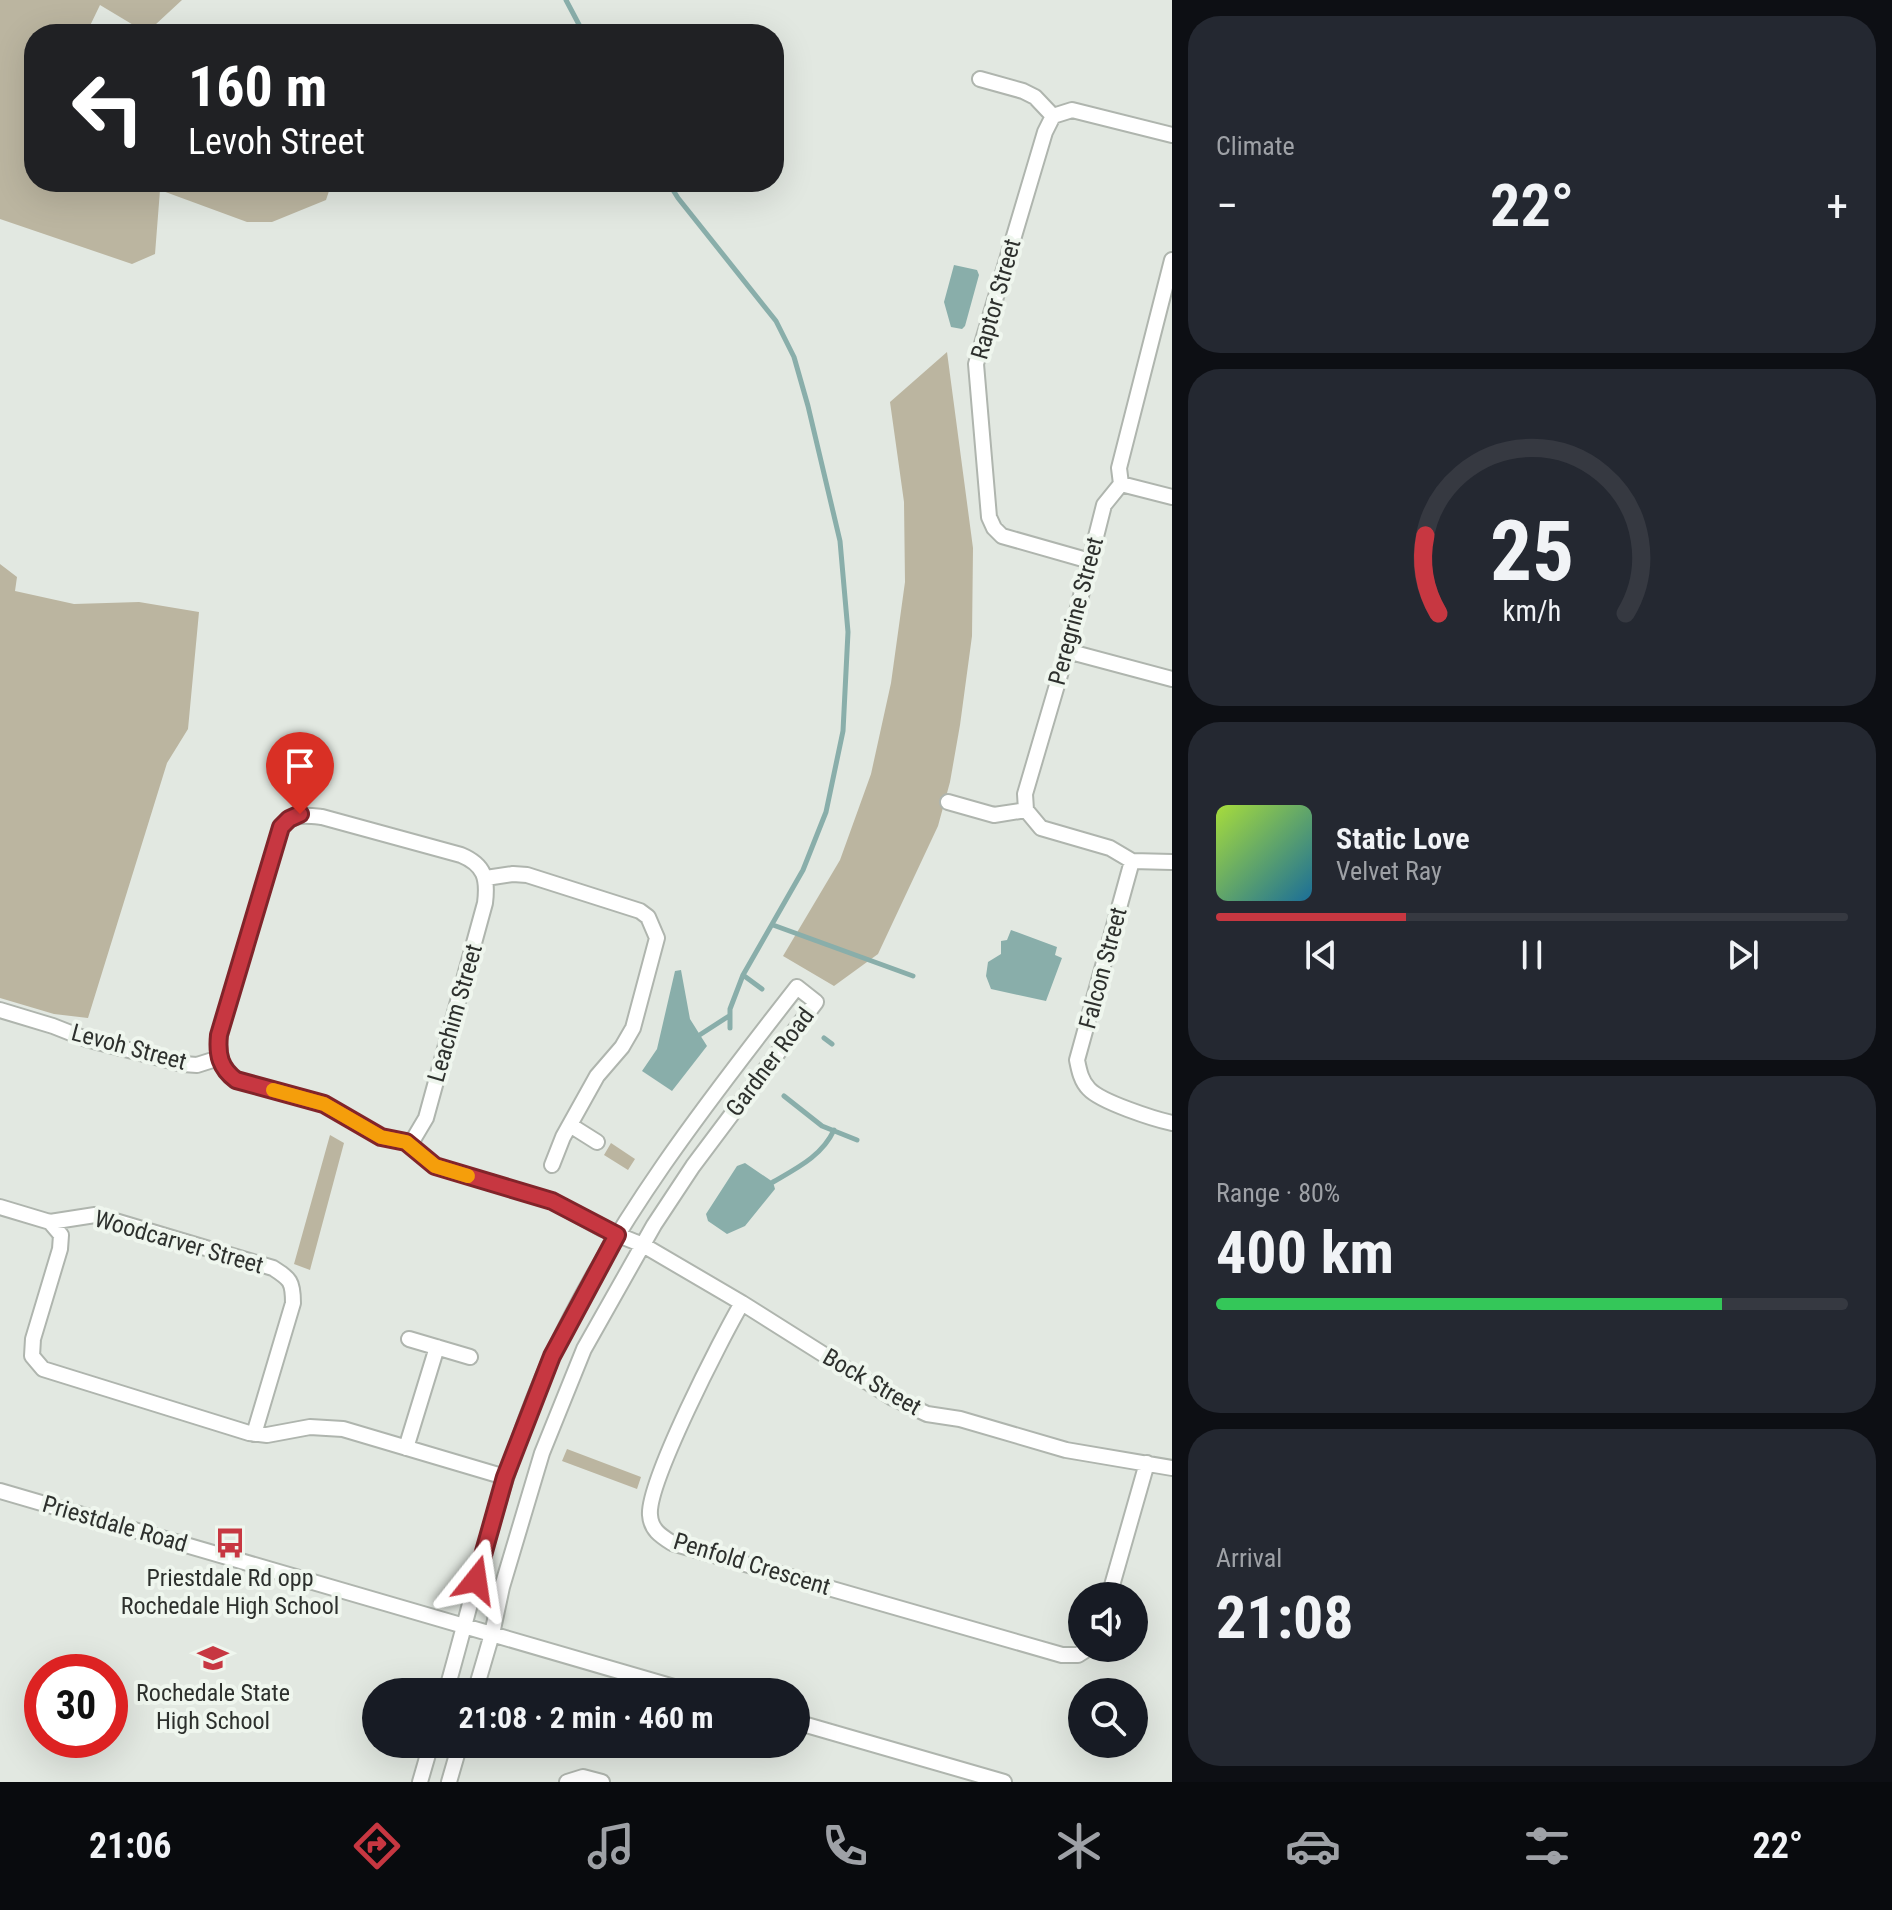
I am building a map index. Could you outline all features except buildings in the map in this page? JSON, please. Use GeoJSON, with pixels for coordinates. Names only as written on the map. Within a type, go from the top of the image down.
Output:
{"type":"FeatureCollection","features":[{"type":"Feature","properties":{"kind":"street"},"geometry":{"type":"LineString","coordinates":[[980,79],[1035,97],[1053,116],[1072,110],[1172,135]]}},
{"type":"Feature","properties":{"kind":"street","name":"Raptor Street"},"geometry":{"type":"LineString","coordinates":[[1053,116],[1045,132],[976,364],[989,517],[994,528],[1002,536],[1090,561]]}},
{"type":"Feature","properties":{"kind":"street","name":"Peregrine Street"},"geometry":{"type":"LineString","coordinates":[[1026,810],[1025,794],[1067,651],[1104,505],[1121,484],[1119,468],[1165,314],[1172,260]]}},
{"type":"Feature","properties":{"kind":"street"},"geometry":{"type":"LineString","coordinates":[[1121,484],[1172,497]]}},
{"type":"Feature","properties":{"kind":"street"},"geometry":{"type":"LineString","coordinates":[[1067,651],[1172,679]]}},
{"type":"Feature","properties":{"kind":"street"},"geometry":{"type":"LineString","coordinates":[[948,802],[994,815],[1026,810],[1041,828],[1110,848],[1132,861],[1172,862]]}},
{"type":"Feature","properties":{"kind":"street"},"geometry":{"type":"LineString","coordinates":[[219,1058],[219,1035],[281,827],[300,814],[322,817],[461,855],[480,865],[486,878],[527,875],[640,911],[654,928],[656,948],[633,1028],[622,1047],[597,1076],[552,1165]]}},
{"type":"Feature","properties":{"kind":"street","name":"Falcon Street"},"geometry":{"type":"LineString","coordinates":[[1132,861],[1077,1060],[1080,1075],[1089,1090],[1147,1116],[1172,1123]]}},
{"type":"Feature","properties":{"kind":"street","name":"Leachim Street"},"geometry":{"type":"LineString","coordinates":[[410,1145],[426,1118],[485,903],[486,878]]}},
{"type":"Feature","properties":{"kind":"street","name":"Gardner Road"},"geometry":{"type":"LineString","coordinates":[[450,1678],[505,1477],[552,1356],[617,1235],[712,1096],[797,987],[816,1002],[693,1166],[643,1245],[584,1349],[542,1453],[479,1678]]}},
{"type":"Feature","properties":{"kind":"street","name":"Levoh Street"},"geometry":{"type":"LineString","coordinates":[[0,1010],[86,1039],[183,1064],[197,1065],[219,1058],[228,1074],[236,1080],[324,1104],[381,1137],[410,1145],[435,1166],[552,1201],[643,1245]]}},
{"type":"Feature","properties":{"kind":"street"},"geometry":{"type":"LineString","coordinates":[[570,1125],[597,1142]]}},
{"type":"Feature","properties":{"kind":"street","name":"Woodcarver Street"},"geometry":{"type":"LineString","coordinates":[[0,1207],[50,1222],[95,1215],[273,1268],[289,1278],[293,1303],[254,1434]]}},
{"type":"Feature","properties":{"kind":"street","name":"Woodcarver Street"},"geometry":{"type":"LineString","coordinates":[[50,1222],[61,1235],[60,1249],[33,1339],[32,1356],[43,1369],[254,1434],[267,1435],[310,1427],[343,1429],[505,1477]]}},
{"type":"Feature","properties":{"kind":"street","name":"Bock Street"},"geometry":{"type":"LineString","coordinates":[[643,1245],[891,1397],[927,1414],[960,1419],[1066,1450],[1172,1468]]}},
{"type":"Feature","properties":{"kind":"street","name":"Penfold Crescent"},"geometry":{"type":"LineString","coordinates":[[742,1303],[695,1395],[653,1496],[650,1516],[659,1535],[672,1543],[1068,1655]]}},
{"type":"Feature","properties":{"kind":"street"},"geometry":{"type":"LineString","coordinates":[[409,1339],[470,1357]]}},
{"type":"Feature","properties":{"kind":"street"},"geometry":{"type":"LineString","coordinates":[[406,1448],[437,1347]]}},
{"type":"Feature","properties":{"kind":"street"},"geometry":{"type":"LineString","coordinates":[[1113,1582],[1147,1463]]}},
{"type":"Feature","properties":{"kind":"street","name":"Priestdale Road"},"geometry":{"type":"LineString","coordinates":[[0,1491],[643,1678]]}},
{"type":"Feature","properties":{"kind":"street"},"geometry":{"type":"LineString","coordinates":[[810,1727],[955,1775],[1004,1782]]}},
{"type":"Feature","properties":{"kind":"street"},"geometry":{"type":"LineString","coordinates":[[420,1782],[427,1758]]}},
{"type":"Feature","properties":{"kind":"street"},"geometry":{"type":"LineString","coordinates":[[449,1782],[456,1758]]}},
{"type":"Feature","properties":{"kind":"street"},"geometry":{"type":"LineString","coordinates":[[567,1782],[583,1777],[602,1782]]}},
{"type":"Feature","properties":{"kind":"shaded area"},"geometry":{"type":"Polygon","coordinates":[[[0,0],[182,0],[156,24],[132,24],[100,5],[91,24],[24,24],[24,192],[160,192],[155,254],[132,264],[0,219],[0,0]]]}},
{"type":"Feature","properties":{"kind":"shaded area"},"geometry":{"type":"Polygon","coordinates":[[[165,192],[329,192],[326,200],[272,222],[247,222],[165,192]]]}},
{"type":"Feature","properties":{"kind":"shaded area"},"geometry":{"type":"Polygon","coordinates":[[[947,352],[973,548],[972,636],[950,782],[938,826],[878,954],[834,986],[783,956],[840,860],[871,774],[891,683],[905,582],[904,502],[890,402],[947,352]]]}},
{"type":"Feature","properties":{"kind":"shaded area"},"geometry":{"type":"Polygon","coordinates":[[[0,564],[17,577],[15,591],[74,604],[139,602],[199,612],[188,729],[167,763],[88,1018],[54,1014],[0,998],[0,564]]]}},
{"type":"Feature","properties":{"kind":"shaded area"},"geometry":{"type":"Polygon","coordinates":[[[330,1135],[344,1143],[310,1270],[294,1264],[330,1135]]]}},
{"type":"Feature","properties":{"kind":"shaded area"},"geometry":{"type":"Polygon","coordinates":[[[611,1143],[635,1159],[628,1170],[604,1155],[611,1143]]]}},
{"type":"Feature","properties":{"kind":"shaded area"},"geometry":{"type":"Polygon","coordinates":[[[567,1449],[641,1477],[637,1489],[562,1461],[567,1449]]]}},
{"type":"Feature","properties":{"kind":"water"},"geometry":{"type":"Polygon","coordinates":[[[954,265],[977,270],[979,275],[962,329],[951,327],[944,302],[954,265]]]}},
{"type":"Feature","properties":{"kind":"water"},"geometry":{"type":"Polygon","coordinates":[[[1011,930],[1057,947],[1055,955],[1062,958],[1046,1001],[991,989],[986,976],[988,962],[1001,954],[1001,941],[1007,940],[1011,930]]]}},
{"type":"Feature","properties":{"kind":"water"},"geometry":{"type":"Polygon","coordinates":[[[681,970],[690,1019],[707,1046],[672,1091],[642,1071],[657,1049],[675,971],[681,970]]]}},
{"type":"Feature","properties":{"kind":"water"},"geometry":{"type":"Polygon","coordinates":[[[745,1163],[773,1182],[775,1189],[745,1226],[727,1234],[708,1221],[706,1214],[737,1166],[745,1163]]]}},
{"type":"Feature","properties":{"kind":"waterway"},"geometry":{"type":"LineString","coordinates":[[566,0],[579,24]]}},
{"type":"Feature","properties":{"kind":"waterway"},"geometry":{"type":"LineString","coordinates":[[674,192],[776,321],[794,357],[840,541],[848,632],[843,731],[826,812],[803,870],[743,975],[730,1009],[730,1028]]}},
{"type":"Feature","properties":{"kind":"waterway"},"geometry":{"type":"LineString","coordinates":[[773,925],[913,976]]}},
{"type":"Feature","properties":{"kind":"waterway"},"geometry":{"type":"LineString","coordinates":[[743,975],[762,989]]}},
{"type":"Feature","properties":{"kind":"waterway"},"geometry":{"type":"LineString","coordinates":[[698,1036],[729,1016]]}},
{"type":"Feature","properties":{"kind":"waterway"},"geometry":{"type":"LineString","coordinates":[[824,1038],[832,1044]]}},
{"type":"Feature","properties":{"kind":"waterway"},"geometry":{"type":"LineString","coordinates":[[784,1096],[822,1126],[857,1140]]}},
{"type":"Feature","properties":{"kind":"waterway"},"geometry":{"type":"LineString","coordinates":[[773,1182],[816,1154],[834,1130]]}},
{"type":"Feature","properties":{"kind":"slow traffic"},"geometry":{"type":"LineString","coordinates":[[273,1090],[324,1104],[381,1137],[406,1142],[435,1166],[468,1176]]}},
{"type":"Feature","properties":{"kind":"place","name":"Priestdale Rd opp Rochedale High School"},"geometry":{"type":"Point","coordinates":[230,1543]}},
{"type":"Feature","properties":{"kind":"place","name":"Rochedale State High School"},"geometry":{"type":"Point","coordinates":[213,1658]}},
{"type":"Feature","properties":{"kind":"route"},"geometry":{"type":"LineString","coordinates":[[300,814],[281,827],[219,1035],[217,1049],[220,1062],[228,1074],[236,1080],[324,1104],[381,1137],[406,1142],[435,1166],[552,1201],[617,1235],[552,1356],[505,1477],[476,1580]]}}]}
